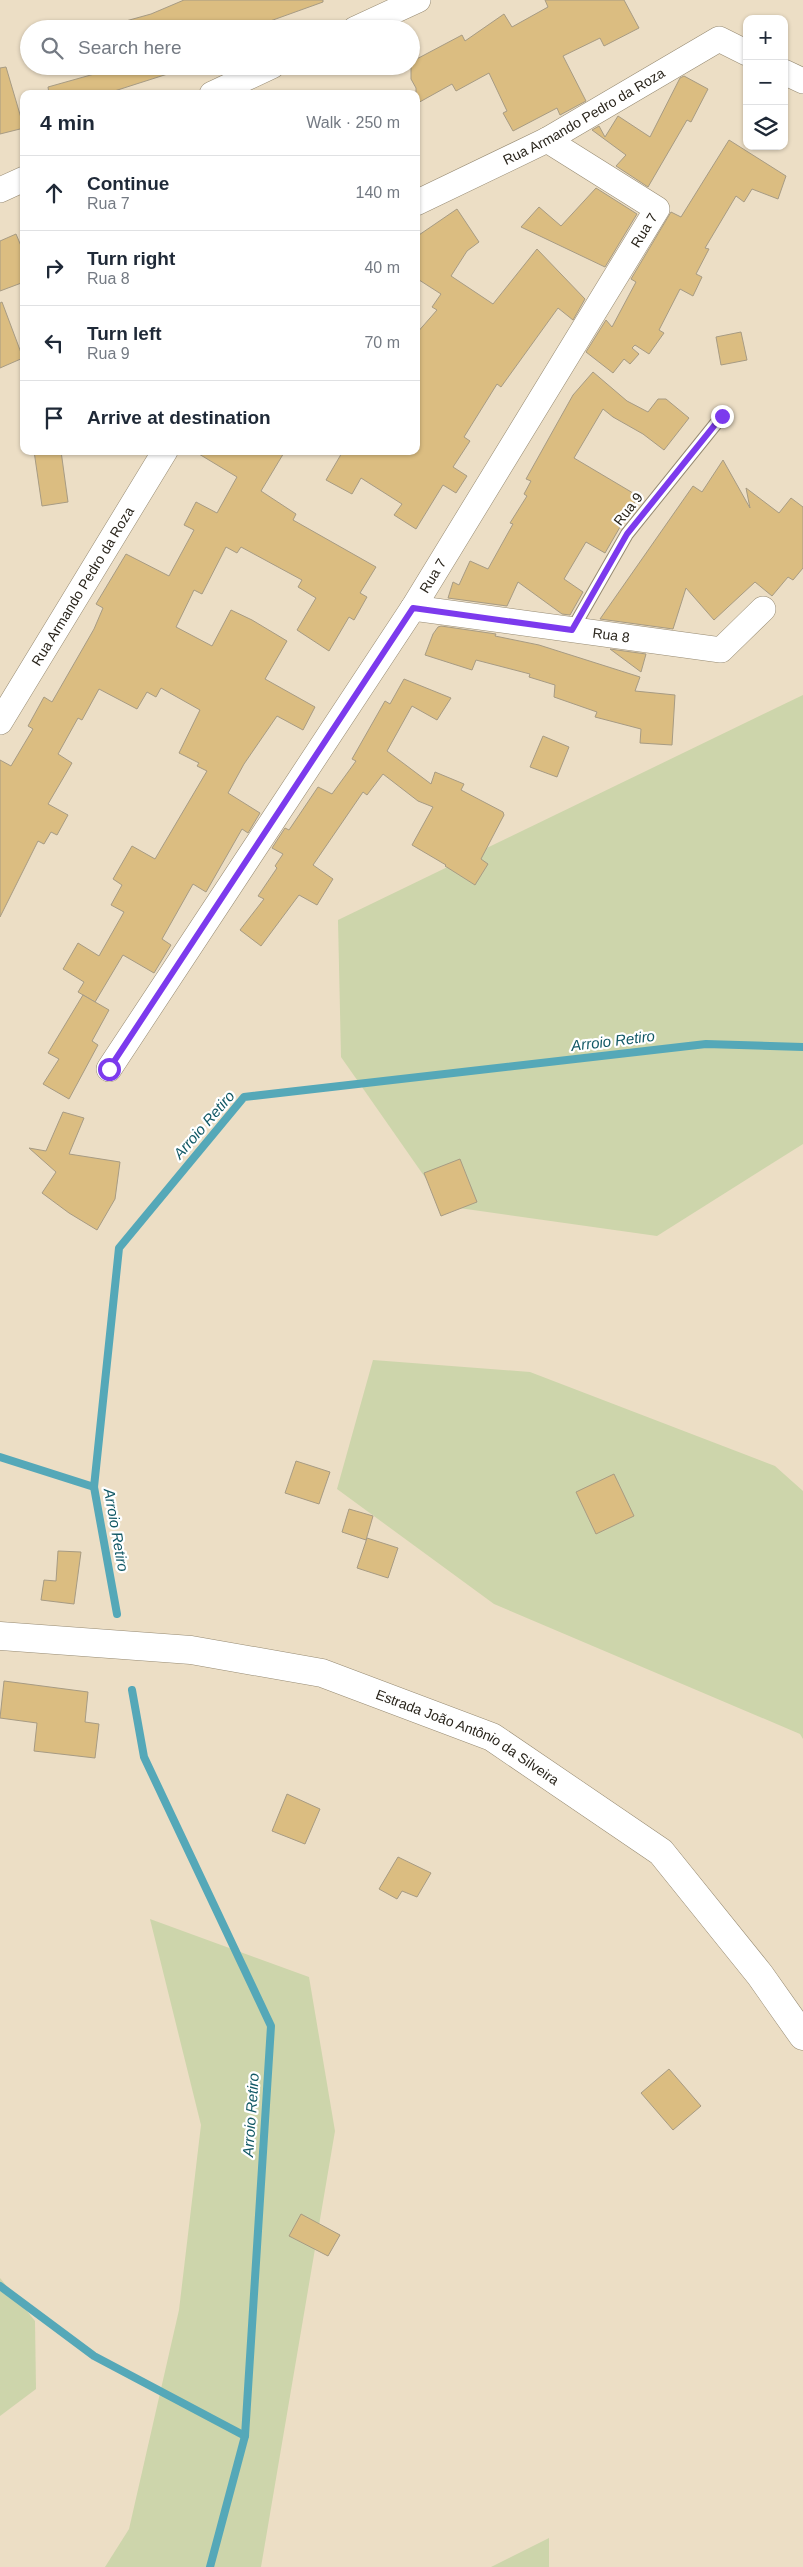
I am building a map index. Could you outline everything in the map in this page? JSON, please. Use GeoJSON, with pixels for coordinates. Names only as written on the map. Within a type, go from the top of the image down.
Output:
{"type":"FeatureCollection","features":[{"type":"Feature","properties":{"kind":"main road","name":"Estrada João Antônio da Silveira"},"geometry":{"type":"LineString","coordinates":[[8,1635],[191,1650],[322,1672],[492,1737],[661,1852],[760,1975],[803,2036]]}},
{"type":"Feature","properties":{"kind":"street"},"geometry":{"type":"LineString","coordinates":[[375,20],[418,0]]}},
{"type":"Feature","properties":{"kind":"street","name":"Rua Armando Pedro da Roza"},"geometry":{"type":"LineString","coordinates":[[420,201],[547,140],[718,39],[743,51]]}},
{"type":"Feature","properties":{"kind":"street"},"geometry":{"type":"LineString","coordinates":[[788,74],[803,81]]}},
{"type":"Feature","properties":{"kind":"street"},"geometry":{"type":"LineString","coordinates":[[221,90],[253,75]]}},
{"type":"Feature","properties":{"kind":"street","name":"Rua 7"},"geometry":{"type":"LineString","coordinates":[[109,1069],[413,608],[657,209],[547,140]]}},
{"type":"Feature","properties":{"kind":"street"},"geometry":{"type":"LineString","coordinates":[[0,190],[20,181]]}},
{"type":"Feature","properties":{"kind":"street","name":"Rua Armando Pedro da Roza"},"geometry":{"type":"LineString","coordinates":[[0,722],[163,455]]}},
{"type":"Feature","properties":{"kind":"street","name":"Rua 8"},"geometry":{"type":"LineString","coordinates":[[413,608],[721,650],[763,609]]}},
{"type":"Feature","properties":{"kind":"lane","name":"Rua 9"},"geometry":{"type":"LineString","coordinates":[[572,630],[627,534],[722,416]]}},
{"type":"Feature","properties":{"kind":"green space"},"geometry":{"type":"Polygon","coordinates":[[[803,695],[803,1144],[657,1236],[445,1206],[341,1057],[338,920],[803,695]]]}},
{"type":"Feature","properties":{"kind":"green space"},"geometry":{"type":"Polygon","coordinates":[[[373,1360],[530,1372],[775,1466],[803,1491],[803,1739],[800,1734],[494,1604],[337,1489],[373,1360]]]}},
{"type":"Feature","properties":{"kind":"green space"},"geometry":{"type":"Polygon","coordinates":[[[150,1919],[309,1977],[335,2131],[261,2567],[105,2567],[129,2529],[179,2310],[201,2125],[150,1919]]]}},
{"type":"Feature","properties":{"kind":"green space"},"geometry":{"type":"Polygon","coordinates":[[[0,2278],[35,2321],[36,2389],[0,2416],[0,2278]]]}},
{"type":"Feature","properties":{"kind":"green space"},"geometry":{"type":"Polygon","coordinates":[[[549,2538],[549,2567],[491,2567],[549,2538]]]}},
{"type":"Feature","properties":{"kind":"building"},"geometry":{"type":"Polygon","coordinates":[[[184,0],[323,0],[323,2],[273,20],[129,20],[151,14],[184,0]]]}},
{"type":"Feature","properties":{"kind":"building"},"geometry":{"type":"Polygon","coordinates":[[[545,0],[624,0],[639,28],[604,46],[600,38],[563,56],[586,101],[560,115],[557,108],[513,131],[503,113],[507,111],[489,73],[456,91],[452,84],[420,102],[420,90],[416,90],[411,75],[420,75],[420,57],[462,35],[465,41],[504,14],[512,27],[548,7],[545,0]]]}},
{"type":"Feature","properties":{"kind":"building"},"geometry":{"type":"Polygon","coordinates":[[[6,67],[20,114],[20,129],[0,134],[0,68],[6,67]]]}},
{"type":"Feature","properties":{"kind":"building"},"geometry":{"type":"Polygon","coordinates":[[[91,75],[164,75],[118,90],[48,90],[48,87],[91,75]]]}},
{"type":"Feature","properties":{"kind":"building"},"geometry":{"type":"Polygon","coordinates":[[[684,76],[708,89],[691,122],[687,120],[648,187],[616,166],[626,155],[592,130],[599,126],[605,137],[618,116],[650,137],[680,78],[684,76]]]}},
{"type":"Feature","properties":{"kind":"building"},"geometry":{"type":"Polygon","coordinates":[[[729,140],[786,176],[778,199],[752,189],[744,202],[736,196],[705,248],[709,249],[696,274],[702,277],[693,296],[680,289],[659,330],[664,333],[649,354],[635,345],[632,348],[639,354],[630,364],[624,359],[613,373],[586,352],[606,320],[612,327],[636,282],[631,279],[671,212],[681,217],[729,140]]]}},
{"type":"Feature","properties":{"kind":"building"},"geometry":{"type":"Polygon","coordinates":[[[596,188],[637,214],[605,267],[521,227],[539,207],[561,226],[596,188]]]}},
{"type":"Feature","properties":{"kind":"building"},"geometry":{"type":"Polygon","coordinates":[[[457,209],[479,242],[467,251],[451,276],[493,304],[537,249],[585,299],[573,320],[558,308],[501,387],[497,384],[464,437],[470,441],[453,467],[467,476],[456,493],[443,485],[416,529],[394,515],[402,504],[361,478],[352,494],[326,480],[341,455],[420,455],[420,329],[437,310],[432,307],[441,294],[420,281],[420,234],[457,209]]]}},
{"type":"Feature","properties":{"kind":"building"},"geometry":{"type":"Polygon","coordinates":[[[16,234],[20,244],[20,284],[0,291],[0,241],[16,234]]]}},
{"type":"Feature","properties":{"kind":"building"},"geometry":{"type":"Polygon","coordinates":[[[2,302],[20,350],[20,359],[0,368],[0,303],[2,302]]]}},
{"type":"Feature","properties":{"kind":"building"},"geometry":{"type":"Polygon","coordinates":[[[741,332],[747,360],[721,365],[716,337],[741,332]]]}},
{"type":"Feature","properties":{"kind":"building"},"geometry":{"type":"Polygon","coordinates":[[[593,372],[627,401],[648,412],[658,399],[666,399],[689,418],[664,450],[643,434],[603,409],[574,458],[638,496],[605,553],[586,542],[564,579],[583,592],[570,615],[562,614],[518,582],[507,606],[448,598],[453,582],[459,585],[470,561],[488,569],[513,524],[510,523],[527,496],[524,494],[531,481],[526,479],[573,395],[593,372]]]}},
{"type":"Feature","properties":{"kind":"building"},"geometry":{"type":"Polygon","coordinates":[[[35,455],[62,455],[68,502],[42,506],[35,455]]]}},
{"type":"Feature","properties":{"kind":"building"},"geometry":{"type":"Polygon","coordinates":[[[201,455],[283,455],[261,491],[296,514],[293,520],[376,567],[360,593],[367,597],[354,620],[349,617],[329,651],[297,630],[316,598],[298,587],[302,580],[241,547],[237,553],[226,547],[202,594],[194,590],[176,627],[212,646],[231,610],[252,620],[287,641],[265,679],[315,707],[303,730],[277,716],[244,764],[228,793],[260,813],[248,833],[242,829],[206,892],[193,884],[162,939],[171,945],[154,973],[123,955],[95,1002],[78,992],[84,982],[63,969],[78,943],[99,956],[124,912],[111,905],[122,885],[113,879],[132,846],[155,859],[207,771],[197,766],[199,763],[179,753],[200,710],[161,688],[156,697],[147,692],[137,709],[99,689],[82,720],[78,718],[58,754],[72,763],[48,804],[68,815],[57,835],[51,832],[44,844],[38,841],[0,917],[0,760],[11,766],[33,729],[28,726],[44,697],[52,702],[94,629],[103,608],[96,604],[126,554],[169,576],[194,530],[184,525],[196,502],[217,513],[237,477],[201,455]]]}},
{"type":"Feature","properties":{"kind":"building"},"geometry":{"type":"Polygon","coordinates":[[[723,460],[750,508],[746,488],[779,513],[791,498],[803,507],[803,568],[793,580],[788,577],[772,596],[755,582],[714,620],[686,588],[673,629],[600,619],[693,486],[702,492],[723,460]]]}},
{"type":"Feature","properties":{"kind":"building"},"geometry":{"type":"Polygon","coordinates":[[[441,626],[496,634],[495,636],[539,645],[640,677],[635,691],[675,695],[672,745],[640,743],[641,729],[595,717],[597,712],[554,697],[555,685],[529,677],[530,674],[476,660],[472,670],[425,655],[433,634],[441,626]]]}},
{"type":"Feature","properties":{"kind":"building"},"geometry":{"type":"Polygon","coordinates":[[[610,649],[646,654],[641,672],[610,649]]]}},
{"type":"Feature","properties":{"kind":"building"},"geometry":{"type":"Polygon","coordinates":[[[404,679],[451,698],[437,720],[412,706],[387,751],[431,784],[435,772],[464,784],[461,790],[503,812],[504,815],[481,859],[488,864],[475,885],[412,845],[433,807],[418,801],[383,774],[367,795],[363,792],[313,865],[333,879],[317,905],[299,895],[261,946],[240,930],[264,899],[258,896],[277,868],[275,866],[283,854],[272,848],[285,828],[289,830],[318,787],[332,794],[356,761],[352,759],[385,701],[390,704],[404,679]]]}},
{"type":"Feature","properties":{"kind":"building"},"geometry":{"type":"Polygon","coordinates":[[[543,736],[569,747],[557,777],[530,767],[543,736]]]}},
{"type":"Feature","properties":{"kind":"building"},"geometry":{"type":"Polygon","coordinates":[[[83,995],[109,1010],[92,1041],[98,1045],[69,1099],[43,1084],[59,1059],[48,1053],[83,995]]]}},
{"type":"Feature","properties":{"kind":"building"},"geometry":{"type":"Polygon","coordinates":[[[63,1112],[84,1118],[69,1154],[120,1162],[115,1199],[97,1230],[69,1213],[42,1193],[56,1172],[29,1148],[46,1151],[63,1112]]]}},
{"type":"Feature","properties":{"kind":"building"},"geometry":{"type":"Polygon","coordinates":[[[460,1159],[477,1202],[441,1216],[424,1173],[460,1159]]]}},
{"type":"Feature","properties":{"kind":"building"},"geometry":{"type":"Polygon","coordinates":[[[296,1461],[330,1472],[319,1504],[285,1493],[296,1461]]]}},
{"type":"Feature","properties":{"kind":"building"},"geometry":{"type":"Polygon","coordinates":[[[614,1474],[634,1516],[596,1534],[576,1492],[614,1474]]]}},
{"type":"Feature","properties":{"kind":"building"},"geometry":{"type":"Polygon","coordinates":[[[349,1509],[373,1516],[366,1540],[342,1532],[349,1509]]]}},
{"type":"Feature","properties":{"kind":"building"},"geometry":{"type":"Polygon","coordinates":[[[367,1538],[398,1548],[388,1578],[357,1568],[367,1538]]]}},
{"type":"Feature","properties":{"kind":"building"},"geometry":{"type":"Polygon","coordinates":[[[58,1551],[81,1552],[74,1604],[41,1600],[44,1580],[56,1581],[58,1551]]]}},
{"type":"Feature","properties":{"kind":"building"},"geometry":{"type":"Polygon","coordinates":[[[4,1681],[88,1692],[85,1722],[99,1724],[95,1758],[34,1751],[37,1723],[0,1718],[4,1681]]]}},
{"type":"Feature","properties":{"kind":"building"},"geometry":{"type":"Polygon","coordinates":[[[287,1794],[320,1809],[305,1844],[272,1831],[287,1794]]]}},
{"type":"Feature","properties":{"kind":"building"},"geometry":{"type":"Polygon","coordinates":[[[398,1857],[431,1873],[417,1897],[402,1891],[397,1899],[379,1889],[398,1857]]]}},
{"type":"Feature","properties":{"kind":"building"},"geometry":{"type":"Polygon","coordinates":[[[669,2069],[701,2106],[673,2130],[641,2093],[669,2069]]]}},
{"type":"Feature","properties":{"kind":"building"},"geometry":{"type":"Polygon","coordinates":[[[301,2214],[340,2235],[328,2256],[289,2236],[301,2214]]]}},
{"type":"Feature","properties":{"kind":"waterway","name":"Arroio Retiro"},"geometry":{"type":"LineString","coordinates":[[117,1614],[94,1487],[119,1248],[244,1097],[706,1044],[803,1047]]}},
{"type":"Feature","properties":{"kind":"waterway"},"geometry":{"type":"LineString","coordinates":[[0,1457],[94,1487]]}},
{"type":"Feature","properties":{"kind":"waterway","name":"Arroio Retiro"},"geometry":{"type":"LineString","coordinates":[[132,1690],[144,1757],[271,2026],[245,2436],[210,2567]]}},
{"type":"Feature","properties":{"kind":"waterway"},"geometry":{"type":"LineString","coordinates":[[0,2286],[94,2356],[245,2436]]}},
{"type":"Feature","properties":{"kind":"route"},"geometry":{"type":"LineString","coordinates":[[109,1069],[413,608],[572,630],[627,534],[722,416]]}}]}
